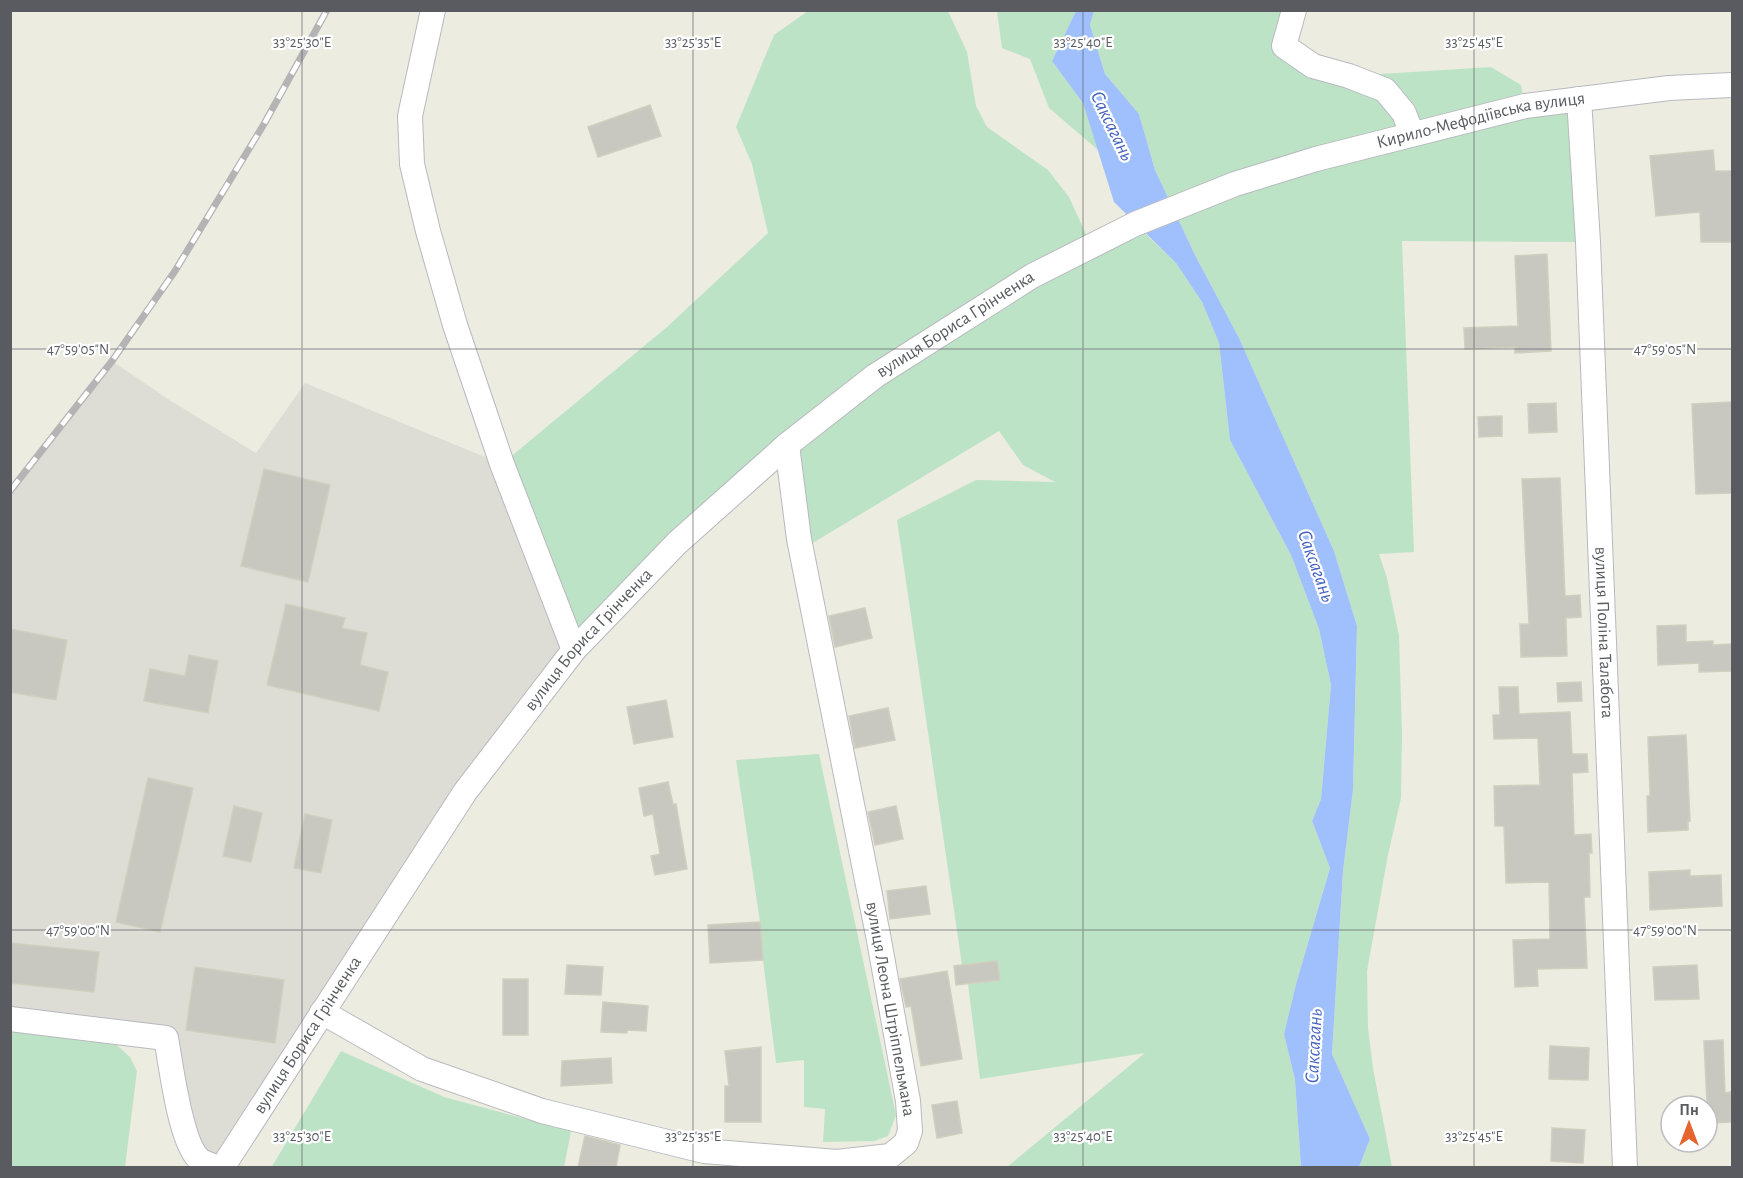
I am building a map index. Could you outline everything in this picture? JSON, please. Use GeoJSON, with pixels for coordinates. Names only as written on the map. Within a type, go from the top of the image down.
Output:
{"type":"FeatureCollection","features":[{"type":"Feature","properties":{"kind":"street"},"geometry":{"type":"LineString","coordinates":[[433,10],[410,116],[412,164],[428,231],[455,325],[502,464],[574,650]]}},
{"type":"Feature","properties":{"kind":"street"},"geometry":{"type":"LineString","coordinates":[[1294,10],[1284,46],[1313,66],[1349,76],[1385,90],[1404,112],[1412,134]]}},
{"type":"Feature","properties":{"kind":"street","name":"Кирило-Мефодіївська вулиця"},"geometry":{"type":"LineString","coordinates":[[1091,245],[1135,224],[1235,184],[1316,159],[1412,134],[1525,106],[1669,88],[1732,85]]}},
{"type":"Feature","properties":{"kind":"street","name":"вулиця Поліна Талабота"},"geometry":{"type":"LineString","coordinates":[[1579,99],[1588,242],[1625,1167]]}},
{"type":"Feature","properties":{"kind":"street","name":"вулиця Бориса Грінченка"},"geometry":{"type":"LineString","coordinates":[[219,1167],[465,792],[574,650],[676,543],[787,445],[875,375],[1014,287],[1091,245]]}},
{"type":"Feature","properties":{"kind":"street","name":"вулиця Леона Штріппельмана"},"geometry":{"type":"LineString","coordinates":[[322,1012],[422,1069],[542,1111],[704,1151],[837,1161],[891,1156],[906,1143],[910,1131],[908,1101],[878,934],[799,539],[787,445]]}},
{"type":"Feature","properties":{"kind":"street"},"geometry":{"type":"LineString","coordinates":[[10,1019],[166,1038],[182,1120],[190,1146],[200,1160],[219,1167]]}},
{"type":"Feature","properties":{"kind":"shaded area"},"geometry":{"type":"Polygon","coordinates":[[[112,361],[171,401],[256,453],[305,383],[502,464],[574,650],[222,1167],[200,1160],[166,1038],[11,1019],[10,491],[112,361]]]}},
{"type":"Feature","properties":{"kind":"green space"},"geometry":{"type":"Polygon","coordinates":[[[808,11],[948,11],[967,52],[976,106],[987,127],[1048,170],[1069,197],[1091,245],[1135,224],[1176,263],[1202,302],[1219,343],[1230,440],[1291,555],[1319,629],[1331,685],[1321,799],[1312,821],[1330,868],[1284,1034],[1295,1080],[1301,1167],[1007,1167],[1145,1053],[980,1079],[968,984],[999,980],[997,961],[962,965],[897,520],[976,480],[1055,482],[1023,465],[999,431],[801,550],[787,445],[574,650],[502,464],[667,327],[768,233],[752,164],[736,127],[774,35],[808,11]]]}},
{"type":"Feature","properties":{"kind":"green space"},"geometry":{"type":"Polygon","coordinates":[[[997,11],[1076,11],[1052,61],[1083,102],[1098,150],[1049,108],[1030,59],[1002,48],[997,11]]]}},
{"type":"Feature","properties":{"kind":"green space"},"geometry":{"type":"Polygon","coordinates":[[[1094,11],[1294,11],[1284,46],[1349,76],[1491,67],[1521,85],[1525,106],[1579,99],[1588,242],[1402,241],[1414,552],[1379,554],[1387,578],[1399,636],[1401,798],[1367,971],[1368,1028],[1373,1068],[1392,1167],[1359,1167],[1370,1139],[1332,1054],[1343,871],[1353,790],[1357,626],[1334,551],[1239,338],[1195,255],[1155,170],[1139,114],[1105,74],[1090,25],[1094,11]]]}},
{"type":"Feature","properties":{"kind":"green space"},"geometry":{"type":"Polygon","coordinates":[[[819,754],[896,1115],[888,1136],[874,1141],[823,1142],[825,1109],[804,1107],[804,1060],[776,1063],[760,922],[736,760],[819,754]]]}},
{"type":"Feature","properties":{"kind":"green space"},"geometry":{"type":"Polygon","coordinates":[[[11,1019],[100,1030],[130,1057],[137,1071],[125,1167],[11,1168],[11,1019]]]}},
{"type":"Feature","properties":{"kind":"green space"},"geometry":{"type":"Polygon","coordinates":[[[341,1051],[444,1097],[571,1131],[564,1167],[271,1168],[341,1051]]]}},
{"type":"Feature","properties":{"kind":"water","name":"Саксагань"},"geometry":{"type":"Polygon","coordinates":[[[1076,11],[1094,11],[1090,25],[1105,74],[1139,114],[1155,170],[1195,255],[1239,338],[1334,551],[1357,626],[1353,790],[1343,871],[1332,1054],[1370,1139],[1359,1167],[1301,1167],[1295,1080],[1284,1034],[1330,868],[1312,821],[1321,799],[1331,685],[1319,629],[1291,555],[1230,440],[1219,343],[1202,302],[1176,263],[1114,202],[1083,103],[1052,61],[1076,11]]]}},
{"type":"Feature","properties":{"kind":"building"},"geometry":{"type":"Polygon","coordinates":[[[650,105],[661,136],[598,157],[588,127],[650,105]]]}},
{"type":"Feature","properties":{"kind":"building"},"geometry":{"type":"Polygon","coordinates":[[[1713,150],[1715,171],[1732,171],[1732,242],[1701,242],[1700,212],[1656,216],[1650,156],[1713,150]]]}},
{"type":"Feature","properties":{"kind":"building"},"geometry":{"type":"Polygon","coordinates":[[[1547,254],[1551,351],[1515,353],[1515,347],[1465,349],[1464,328],[1518,326],[1515,256],[1547,254]]]}},
{"type":"Feature","properties":{"kind":"building"},"geometry":{"type":"Polygon","coordinates":[[[1732,402],[1732,493],[1696,494],[1692,404],[1732,402]]]}},
{"type":"Feature","properties":{"kind":"building"},"geometry":{"type":"Polygon","coordinates":[[[1556,403],[1557,432],[1529,433],[1528,404],[1556,403]]]}},
{"type":"Feature","properties":{"kind":"building"},"geometry":{"type":"Polygon","coordinates":[[[1502,416],[1502,436],[1479,437],[1478,417],[1502,416]]]}},
{"type":"Feature","properties":{"kind":"building"},"geometry":{"type":"Polygon","coordinates":[[[264,469],[330,485],[308,582],[241,566],[264,469]]]}},
{"type":"Feature","properties":{"kind":"building"},"geometry":{"type":"Polygon","coordinates":[[[1560,478],[1565,596],[1580,595],[1581,617],[1566,618],[1567,656],[1521,657],[1520,624],[1529,624],[1522,479],[1560,478]]]}},
{"type":"Feature","properties":{"kind":"building"},"geometry":{"type":"Polygon","coordinates":[[[286,604],[345,618],[342,628],[367,633],[360,665],[388,672],[379,711],[267,685],[286,604]]]}},
{"type":"Feature","properties":{"kind":"building"},"geometry":{"type":"Polygon","coordinates":[[[865,608],[872,638],[835,647],[829,616],[865,608]]]}},
{"type":"Feature","properties":{"kind":"building"},"geometry":{"type":"Polygon","coordinates":[[[1686,625],[1686,642],[1713,641],[1713,645],[1732,644],[1732,671],[1699,672],[1699,663],[1658,665],[1657,626],[1686,625]]]}},
{"type":"Feature","properties":{"kind":"building"},"geometry":{"type":"Polygon","coordinates":[[[10,629],[67,640],[56,700],[10,692],[10,629]]]}},
{"type":"Feature","properties":{"kind":"building"},"geometry":{"type":"Polygon","coordinates":[[[189,655],[218,661],[208,713],[144,701],[150,669],[185,676],[189,655]]]}},
{"type":"Feature","properties":{"kind":"building"},"geometry":{"type":"Polygon","coordinates":[[[1581,682],[1582,701],[1558,702],[1557,683],[1581,682]]]}},
{"type":"Feature","properties":{"kind":"building"},"geometry":{"type":"Polygon","coordinates":[[[1499,687],[1518,687],[1519,714],[1570,712],[1572,754],[1587,754],[1588,772],[1572,773],[1574,835],[1591,834],[1590,897],[1584,897],[1587,968],[1537,969],[1538,986],[1515,987],[1513,940],[1550,939],[1549,882],[1506,883],[1504,826],[1495,826],[1494,786],[1540,785],[1538,738],[1494,739],[1493,715],[1500,715],[1499,687]]]}},
{"type":"Feature","properties":{"kind":"building"},"geometry":{"type":"Polygon","coordinates":[[[666,700],[673,737],[634,744],[627,707],[666,700]]]}},
{"type":"Feature","properties":{"kind":"building"},"geometry":{"type":"Polygon","coordinates":[[[888,708],[895,740],[855,748],[849,716],[888,708]]]}},
{"type":"Feature","properties":{"kind":"building"},"geometry":{"type":"Polygon","coordinates":[[[1686,735],[1690,821],[1688,821],[1688,830],[1648,832],[1647,796],[1650,796],[1648,737],[1686,735]]]}},
{"type":"Feature","properties":{"kind":"building"},"geometry":{"type":"Polygon","coordinates":[[[148,778],[193,788],[160,932],[116,922],[148,778]]]}},
{"type":"Feature","properties":{"kind":"building"},"geometry":{"type":"Polygon","coordinates":[[[668,782],[673,804],[676,804],[687,869],[655,875],[651,856],[660,854],[653,814],[644,816],[639,788],[668,782]]]}},
{"type":"Feature","properties":{"kind":"building"},"geometry":{"type":"Polygon","coordinates":[[[234,806],[262,813],[251,862],[223,856],[234,806]]]}},
{"type":"Feature","properties":{"kind":"building"},"geometry":{"type":"Polygon","coordinates":[[[896,806],[903,839],[875,845],[868,812],[896,806]]]}},
{"type":"Feature","properties":{"kind":"building"},"geometry":{"type":"Polygon","coordinates":[[[305,814],[332,820],[321,873],[294,868],[305,814]]]}},
{"type":"Feature","properties":{"kind":"building"},"geometry":{"type":"Polygon","coordinates":[[[1690,870],[1690,876],[1721,875],[1722,906],[1650,910],[1649,872],[1690,870]]]}},
{"type":"Feature","properties":{"kind":"building"},"geometry":{"type":"Polygon","coordinates":[[[926,886],[930,914],[890,919],[887,891],[926,886]]]}},
{"type":"Feature","properties":{"kind":"building"},"geometry":{"type":"Polygon","coordinates":[[[760,922],[763,960],[710,963],[708,925],[760,922]]]}},
{"type":"Feature","properties":{"kind":"building"},"geometry":{"type":"Polygon","coordinates":[[[10,943],[99,952],[94,992],[10,983],[10,943]]]}},
{"type":"Feature","properties":{"kind":"building"},"geometry":{"type":"Polygon","coordinates":[[[997,961],[1000,980],[956,985],[954,966],[997,961]]]}},
{"type":"Feature","properties":{"kind":"building"},"geometry":{"type":"Polygon","coordinates":[[[567,965],[603,967],[601,995],[565,994],[567,965]]]}},
{"type":"Feature","properties":{"kind":"building"},"geometry":{"type":"Polygon","coordinates":[[[1697,965],[1699,999],[1655,1000],[1653,967],[1697,965]]]}},
{"type":"Feature","properties":{"kind":"building"},"geometry":{"type":"Polygon","coordinates":[[[195,967],[284,980],[275,1043],[186,1030],[195,967]]]}},
{"type":"Feature","properties":{"kind":"building"},"geometry":{"type":"Polygon","coordinates":[[[947,971],[962,1059],[921,1066],[911,1006],[906,1007],[900,979],[947,971]]]}},
{"type":"Feature","properties":{"kind":"building"},"geometry":{"type":"Polygon","coordinates":[[[503,979],[528,979],[528,1035],[503,1035],[503,979]]]}},
{"type":"Feature","properties":{"kind":"building"},"geometry":{"type":"Polygon","coordinates":[[[603,1002],[648,1006],[646,1031],[601,1032],[603,1002]]]}},
{"type":"Feature","properties":{"kind":"building"},"geometry":{"type":"Polygon","coordinates":[[[1723,1040],[1725,1093],[1731,1092],[1732,1122],[1719,1123],[1719,1094],[1707,1094],[1704,1041],[1723,1040]]]}},
{"type":"Feature","properties":{"kind":"building"},"geometry":{"type":"Polygon","coordinates":[[[1550,1046],[1589,1048],[1588,1080],[1549,1079],[1550,1046]]]}},
{"type":"Feature","properties":{"kind":"building"},"geometry":{"type":"Polygon","coordinates":[[[761,1047],[761,1122],[725,1122],[725,1086],[729,1086],[725,1051],[761,1047]]]}},
{"type":"Feature","properties":{"kind":"building"},"geometry":{"type":"Polygon","coordinates":[[[611,1058],[612,1083],[561,1086],[562,1061],[611,1058]]]}},
{"type":"Feature","properties":{"kind":"building"},"geometry":{"type":"Polygon","coordinates":[[[957,1101],[962,1133],[937,1138],[932,1105],[957,1101]]]}},
{"type":"Feature","properties":{"kind":"building"},"geometry":{"type":"Polygon","coordinates":[[[1552,1128],[1585,1130],[1583,1163],[1551,1161],[1552,1128]]]}},
{"type":"Feature","properties":{"kind":"building"},"geometry":{"type":"Polygon","coordinates":[[[585,1136],[620,1145],[616,1167],[578,1167],[585,1136]]]}},
{"type":"Feature","properties":{"kind":"railway"},"geometry":{"type":"LineString","coordinates":[[10,491],[112,361],[175,271],[264,124],[327,10]]}}]}
